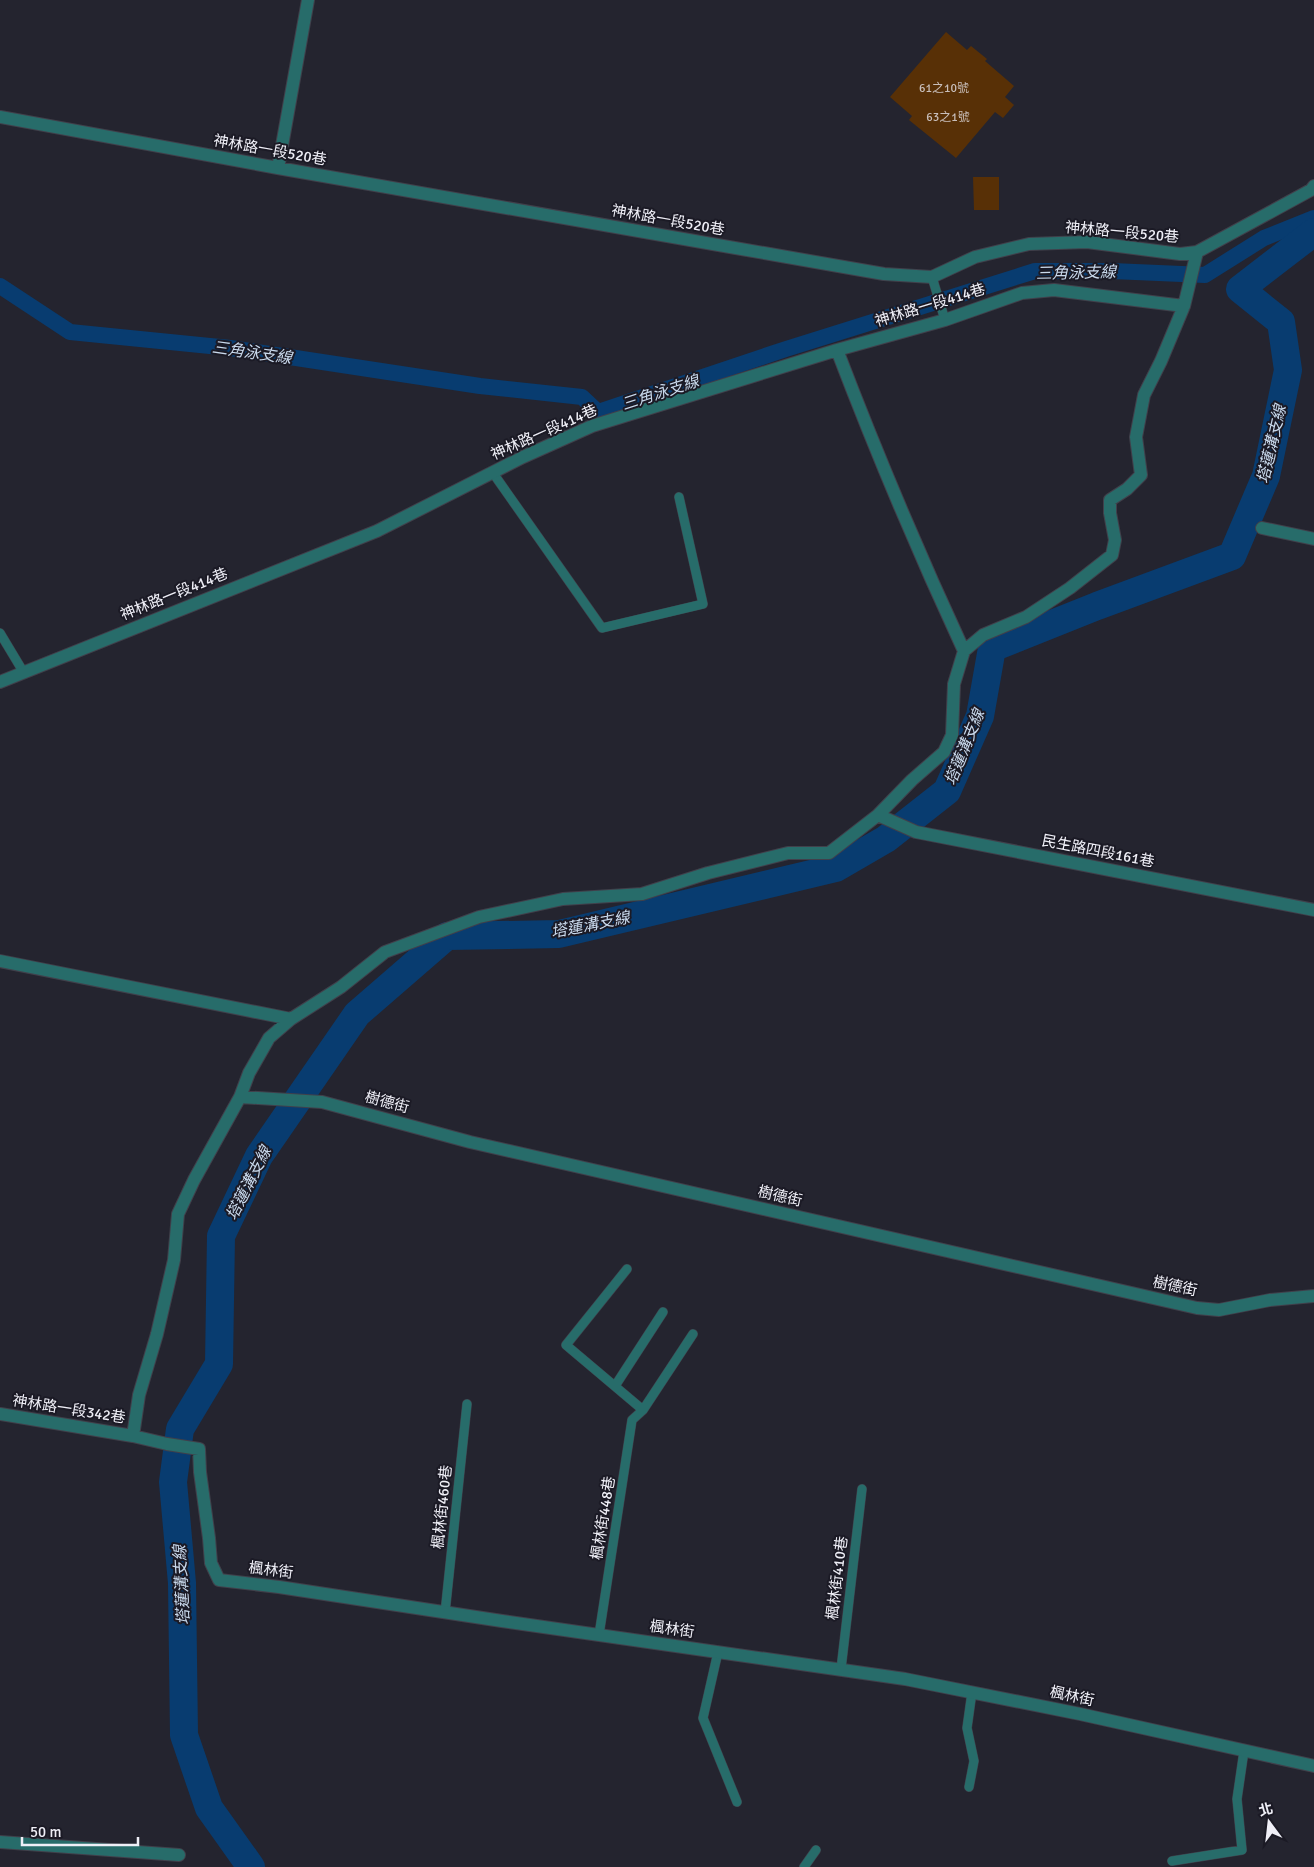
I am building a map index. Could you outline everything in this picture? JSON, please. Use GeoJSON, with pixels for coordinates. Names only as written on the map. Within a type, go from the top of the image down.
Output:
{"type":"FeatureCollection","features":[{"type":"Feature","properties":{"kind":"street"},"geometry":{"type":"LineString","coordinates":[[278,168],[308,0]]}},
{"type":"Feature","properties":{"kind":"street","name":"神林路一段520巷"},"geometry":{"type":"LineString","coordinates":[[0,117],[278,168],[884,274],[932,277],[975,257],[1029,244],[1087,242],[1180,254],[1197,252],[1311,190],[1314,186]]}},
{"type":"Feature","properties":{"kind":"street"},"geometry":{"type":"LineString","coordinates":[[133,1436],[139,1395],[157,1334],[174,1260],[178,1214],[194,1180],[240,1097],[249,1073],[269,1038],[291,1019],[341,987],[385,952],[479,917],[563,900],[642,894],[708,873],[788,853],[830,853],[878,815],[912,780],[944,752],[952,735],[954,684],[964,651],[983,635],[1026,617],[1070,588],[1112,555],[1115,540],[1110,513],[1110,500],[1127,489],[1141,475],[1136,437],[1144,396],[1184,306],[1197,252]]}},
{"type":"Feature","properties":{"kind":"street","name":"神林路一段414巷"},"geometry":{"type":"LineString","coordinates":[[0,682],[377,531],[523,457],[592,426],[837,350],[945,320],[1022,293],[1054,290],[1184,306]]}},
{"type":"Feature","properties":{"kind":"street"},"geometry":{"type":"LineString","coordinates":[[837,350],[891,485],[938,596],[964,651]]}},
{"type":"Feature","properties":{"kind":"street"},"geometry":{"type":"LineString","coordinates":[[1262,528],[1314,539]]}},
{"type":"Feature","properties":{"kind":"street","name":"民生路四段161巷"},"geometry":{"type":"LineString","coordinates":[[878,815],[916,832],[1314,910]]}},
{"type":"Feature","properties":{"kind":"street"},"geometry":{"type":"LineString","coordinates":[[0,961],[291,1019]]}},
{"type":"Feature","properties":{"kind":"street","name":"樹德街"},"geometry":{"type":"LineString","coordinates":[[240,1097],[322,1102],[470,1142],[1197,1308],[1219,1310],[1270,1300],[1314,1296]]}},
{"type":"Feature","properties":{"kind":"street","name":"神林路一段342巷"},"geometry":{"type":"LineString","coordinates":[[0,1414],[133,1436]]}},
{"type":"Feature","properties":{"kind":"street","name":"楓林街"},"geometry":{"type":"LineString","coordinates":[[133,1436],[199,1449],[211,1563],[219,1580],[279,1587],[445,1613],[905,1679],[1080,1714],[1314,1766]]}},
{"type":"Feature","properties":{"kind":"street"},"geometry":{"type":"LineString","coordinates":[[0,1842],[179,1855]]}},
{"type":"Feature","properties":{"kind":"lane"},"geometry":{"type":"LineString","coordinates":[[932,277],[945,320]]}},
{"type":"Feature","properties":{"kind":"lane"},"geometry":{"type":"LineString","coordinates":[[493,473],[602,628],[703,604],[679,497]]}},
{"type":"Feature","properties":{"kind":"lane"},"geometry":{"type":"LineString","coordinates":[[0,633],[24,673]]}},
{"type":"Feature","properties":{"kind":"lane"},"geometry":{"type":"LineString","coordinates":[[627,1269],[566,1345],[643,1410]]}},
{"type":"Feature","properties":{"kind":"lane"},"geometry":{"type":"LineString","coordinates":[[615,1386],[663,1312]]}},
{"type":"Feature","properties":{"kind":"lane","name":"楓林街448巷"},"geometry":{"type":"LineString","coordinates":[[599,1635],[632,1420],[643,1410],[693,1334]]}},
{"type":"Feature","properties":{"kind":"lane","name":"楓林街460巷"},"geometry":{"type":"LineString","coordinates":[[445,1613],[467,1404]]}},
{"type":"Feature","properties":{"kind":"lane","name":"楓林街410巷"},"geometry":{"type":"LineString","coordinates":[[840,1670],[862,1489]]}},
{"type":"Feature","properties":{"kind":"lane"},"geometry":{"type":"LineString","coordinates":[[718,1652],[703,1718],[737,1802]]}},
{"type":"Feature","properties":{"kind":"lane"},"geometry":{"type":"LineString","coordinates":[[969,1787],[974,1761],[967,1728],[972,1692]]}},
{"type":"Feature","properties":{"kind":"lane"},"geometry":{"type":"LineString","coordinates":[[1172,1861],[1242,1850],[1237,1799],[1244,1751]]}},
{"type":"Feature","properties":{"kind":"lane"},"geometry":{"type":"LineString","coordinates":[[804,1867],[816,1850]]}},
{"type":"Feature","properties":{"kind":"building"},"geometry":{"type":"Polygon","coordinates":[[[946,32],[967,50],[971,46],[1014,86],[1005,97],[1014,105],[1003,118],[995,112],[956,158],[909,120],[912,116],[890,97],[946,32]]]}},
{"type":"Feature","properties":{"kind":"building"},"geometry":{"type":"Polygon","coordinates":[[[973,177],[999,177],[999,210],[974,210],[973,177]]]}},
{"type":"Feature","properties":{"kind":"waterway","name":"三角泳支線"},"geometry":{"type":"LineString","coordinates":[[0,286],[70,332],[230,348],[480,386],[582,397],[598,412],[786,349],[1035,271],[1112,271],[1205,275],[1264,238],[1314,218]]}},
{"type":"Feature","properties":{"kind":"waterway","name":"塔蓮溝支線"},"geometry":{"type":"LineString","coordinates":[[251,1867],[209,1808],[184,1735],[182,1583],[173,1482],[180,1429],[219,1364],[221,1236],[259,1156],[357,1014],[447,936],[559,934],[836,868],[886,839],[947,791],[980,716],[992,648],[1097,606],[1232,556],[1266,476],[1288,370],[1281,322],[1240,289],[1314,232]]}}]}
